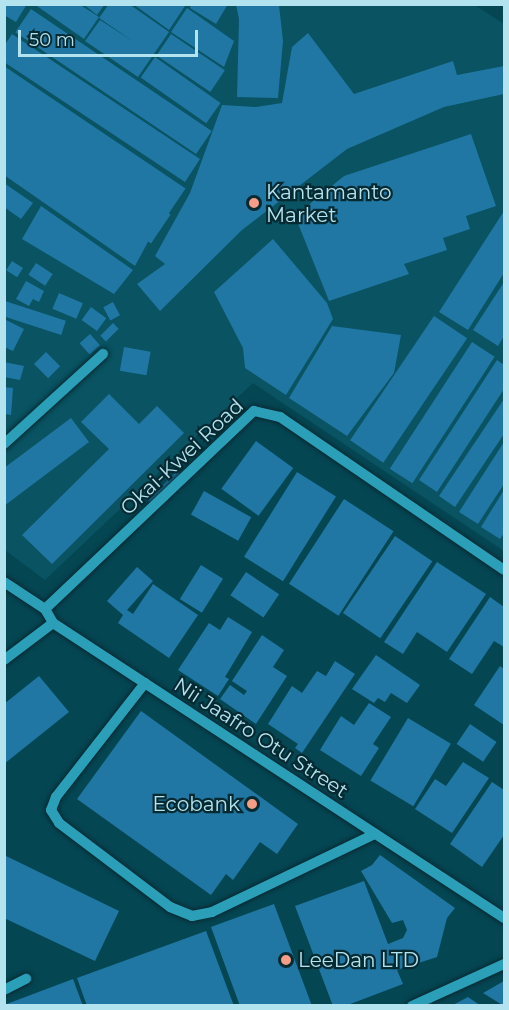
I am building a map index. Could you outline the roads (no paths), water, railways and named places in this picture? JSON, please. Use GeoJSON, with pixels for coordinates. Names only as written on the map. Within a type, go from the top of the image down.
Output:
{"type":"FeatureCollection","features":[{"type":"Feature","properties":{"kind":"street"},"geometry":{"type":"LineString","coordinates":[[4,444],[103,354]]}},
{"type":"Feature","properties":{"kind":"street","name":"Okai-Kwei Road"},"geometry":{"type":"LineString","coordinates":[[45,609],[254,411],[280,417],[504,570]]}},
{"type":"Feature","properties":{"kind":"street","name":"Nii Jaafro Otu Street"},"geometry":{"type":"LineString","coordinates":[[4,582],[45,609],[53,622],[504,918]]}},
{"type":"Feature","properties":{"kind":"street"},"geometry":{"type":"LineString","coordinates":[[6,658],[53,622]]}},
{"type":"Feature","properties":{"kind":"street"},"geometry":{"type":"LineString","coordinates":[[146,683],[56,797],[51,810],[59,823],[170,907],[192,916],[212,912],[375,834]]}},
{"type":"Feature","properties":{"kind":"street"},"geometry":{"type":"LineString","coordinates":[[411,1005],[504,964]]}},
{"type":"Feature","properties":{"kind":"street"},"geometry":{"type":"LineString","coordinates":[[4,990],[26,979]]}},
{"type":"Feature","properties":{"kind":"place","name":"Kantamanto Market"},"geometry":{"type":"Point","coordinates":[254,203]}},
{"type":"Feature","properties":{"kind":"place","name":"Ecobank"},"geometry":{"type":"Point","coordinates":[252,804]}},
{"type":"Feature","properties":{"kind":"place","name":"LeeDan LTD"},"geometry":{"type":"Point","coordinates":[286,960]}}]}
